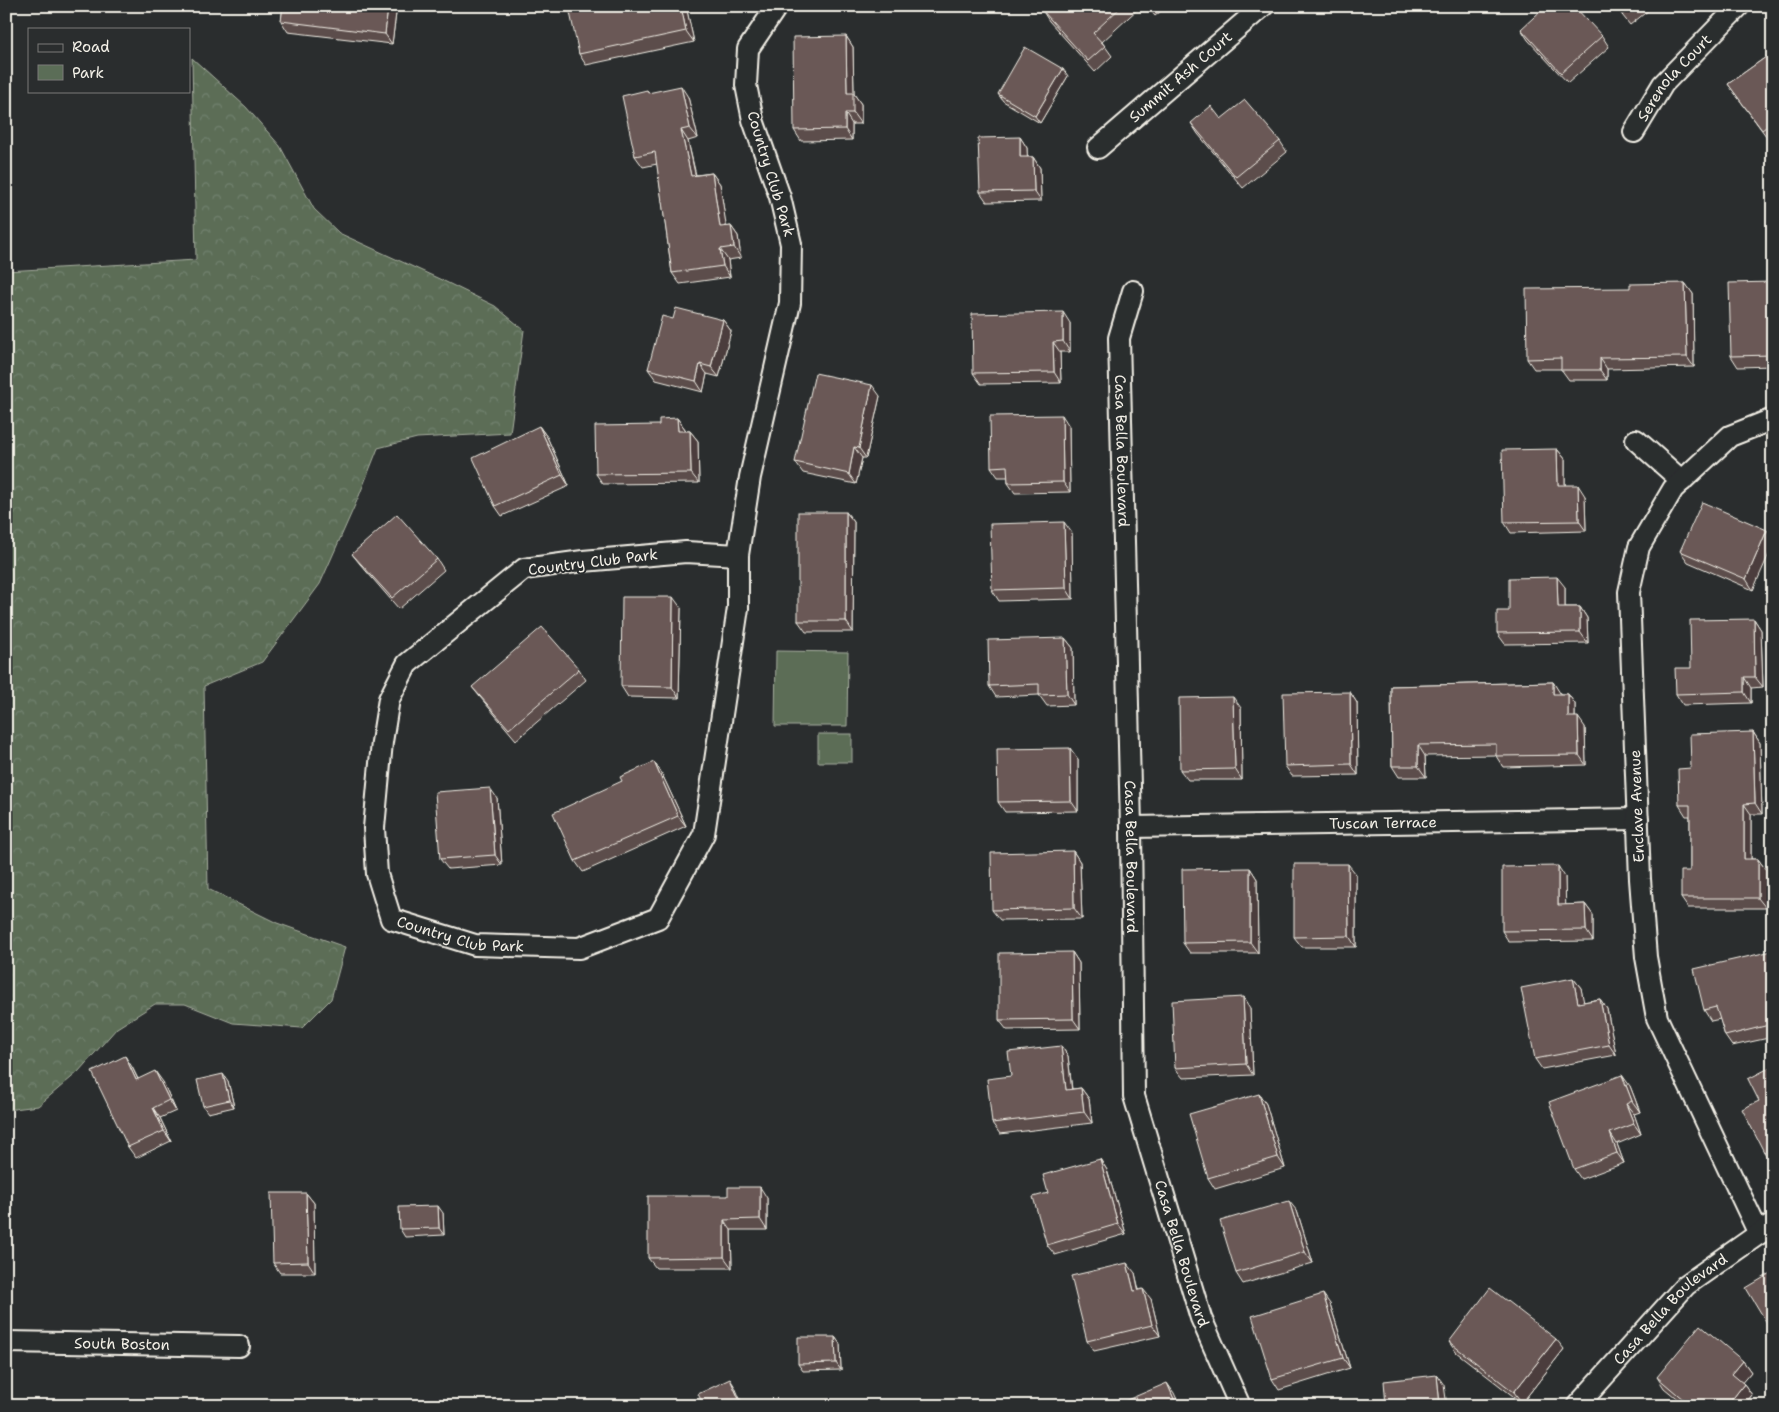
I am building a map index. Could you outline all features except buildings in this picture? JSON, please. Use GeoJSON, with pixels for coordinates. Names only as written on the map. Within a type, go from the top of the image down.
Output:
{"type":"FeatureCollection","features":[{"type":"Feature","properties":{"kind":"street","name":"Country Club Park"},"geometry":{"type":"LineString","coordinates":[[738,555],[686,552],[583,561],[524,569],[406,664],[389,699],[382,742],[374,828],[377,874],[391,919],[475,945],[580,948],[658,918],[704,834],[738,608],[738,555],[750,477],[790,303],[792,244],[780,197],[753,120],[746,84],[748,48],[777,6]]}},
{"type":"Feature","properties":{"kind":"street","name":"Summit Ash Court"},"geometry":{"type":"LineString","coordinates":[[1098,148],[1263,6]]}},
{"type":"Feature","properties":{"kind":"street","name":"Serenola Court"},"geometry":{"type":"LineString","coordinates":[[1634,132],[1662,84],[1739,6]]}},
{"type":"Feature","properties":{"kind":"street","name":"Casa Bella Boulevard"},"geometry":{"type":"LineString","coordinates":[[1133,291],[1120,338],[1131,827],[1134,1096],[1201,1318],[1240,1406]]}},
{"type":"Feature","properties":{"kind":"street","name":"Enclave Avenue"},"geometry":{"type":"LineString","coordinates":[[1766,1229],[1657,1018],[1646,957],[1640,879],[1628,592],[1639,547],[1673,490],[1730,436],[1773,419]]}},
{"type":"Feature","properties":{"kind":"street"},"geometry":{"type":"LineString","coordinates":[[1636,440],[1682,481]]}},
{"type":"Feature","properties":{"kind":"street","name":"Tuscan Terrace"},"geometry":{"type":"LineString","coordinates":[[1131,827],[1638,819]]}},
{"type":"Feature","properties":{"kind":"street","name":"Casa Bella Boulevard"},"geometry":{"type":"LineString","coordinates":[[1577,1406],[1686,1285],[1766,1229]]}},
{"type":"Feature","properties":{"kind":"street","name":"South Boston"},"geometry":{"type":"LineString","coordinates":[[6,1342],[239,1346]]}},
{"type":"Feature","properties":{"kind":"green space"},"geometry":{"type":"Polygon","coordinates":[[[192,58],[246,107],[280,146],[314,209],[339,233],[495,306],[524,330],[510,433],[417,438],[378,448],[320,584],[262,662],[204,686],[208,889],[277,923],[345,947],[331,999],[302,1028],[233,1023],[185,1004],[155,1004],[117,1028],[78,1072],[38,1106],[6,1110],[6,271],[196,260],[192,58]]]}},
{"type":"Feature","properties":{"kind":"green space"},"geometry":{"type":"Polygon","coordinates":[[[776,651],[848,652],[847,726],[775,726],[776,651]]]}},
{"type":"Feature","properties":{"kind":"green space"},"geometry":{"type":"Polygon","coordinates":[[[818,734],[852,734],[852,762],[818,762],[818,734]]]}}]}
